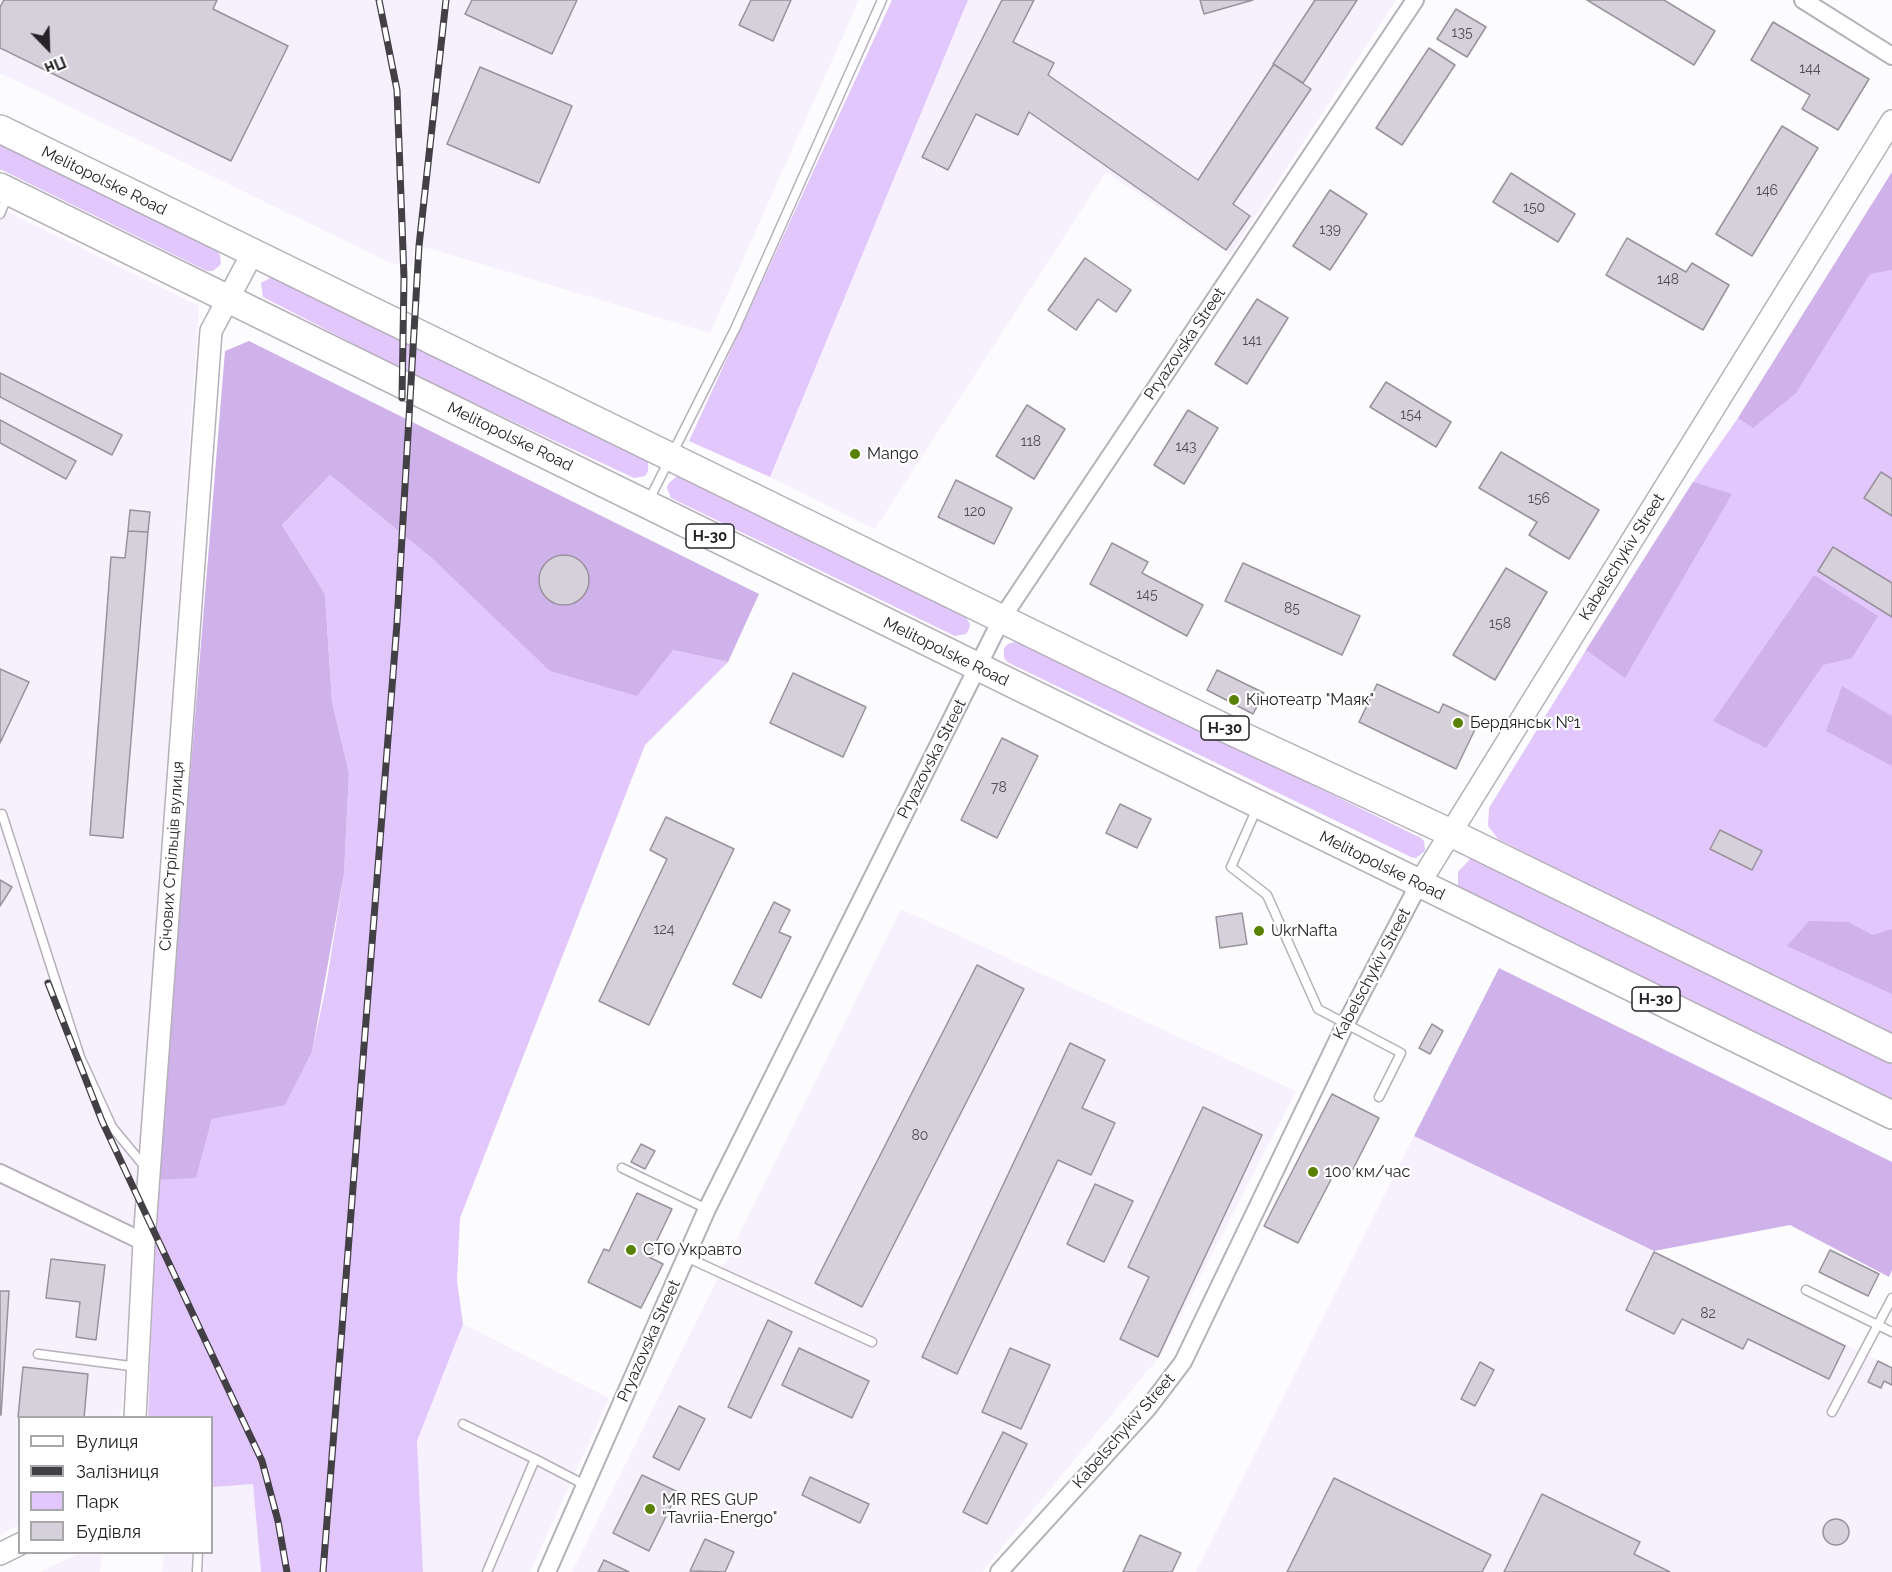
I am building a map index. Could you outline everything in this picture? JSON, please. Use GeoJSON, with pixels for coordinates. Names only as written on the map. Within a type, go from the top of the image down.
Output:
{"type":"FeatureCollection","features":[{"type":"Feature","properties":{"kind":"main road","name":"Melitopolske Road"},"geometry":{"type":"LineString","coordinates":[[0,129],[252,254],[671,455],[1229,730],[1451,833],[1892,1049]]}},
{"type":"Feature","properties":{"kind":"main road","name":"Melitopolske Road"},"geometry":{"type":"LineString","coordinates":[[3,198],[228,299],[1892,1115]]}},
{"type":"Feature","properties":{"kind":"street","name":"Pryazovska Street"},"geometry":{"type":"LineString","coordinates":[[547,1572],[706,1209],[1002,618],[1415,0]]}},
{"type":"Feature","properties":{"kind":"street"},"geometry":{"type":"LineString","coordinates":[[1803,0],[1892,56]]}},
{"type":"Feature","properties":{"kind":"street","name":"Kabelschykiv Street"},"geometry":{"type":"LineString","coordinates":[[999,1572],[1148,1408],[1183,1362],[1345,1025],[1419,884],[1892,121]]}},
{"type":"Feature","properties":{"kind":"street","name":"Січових Стрільців вулиця"},"geometry":{"type":"LineString","coordinates":[[135,1416],[144,1242],[211,331],[252,254]]}},
{"type":"Feature","properties":{"kind":"street"},"geometry":{"type":"LineString","coordinates":[[0,1173],[144,1242]]}},
{"type":"Feature","properties":{"kind":"street"},"geometry":{"type":"LineString","coordinates":[[0,1554],[18,1545]]}},
{"type":"Feature","properties":{"kind":"lane"},"geometry":{"type":"LineString","coordinates":[[647,505],[735,329],[882,0]]}},
{"type":"Feature","properties":{"kind":"lane"},"geometry":{"type":"LineString","coordinates":[[1259,805],[1232,867],[1267,895],[1318,1009],[1401,1053],[1379,1097]]}},
{"type":"Feature","properties":{"kind":"lane"},"geometry":{"type":"LineString","coordinates":[[2,814],[80,1057],[112,1127],[149,1172]]}},
{"type":"Feature","properties":{"kind":"lane"},"geometry":{"type":"LineString","coordinates":[[622,1168],[706,1209]]}},
{"type":"Feature","properties":{"kind":"lane"},"geometry":{"type":"LineString","coordinates":[[686,1257],[872,1342]]}},
{"type":"Feature","properties":{"kind":"lane"},"geometry":{"type":"LineString","coordinates":[[1806,1290],[1892,1332]]}},
{"type":"Feature","properties":{"kind":"lane"},"geometry":{"type":"LineString","coordinates":[[1832,1412],[1892,1298]]}},
{"type":"Feature","properties":{"kind":"lane"},"geometry":{"type":"LineString","coordinates":[[38,1354],[138,1367]]}},
{"type":"Feature","properties":{"kind":"lane"},"geometry":{"type":"LineString","coordinates":[[463,1424],[585,1485]]}},
{"type":"Feature","properties":{"kind":"lane"},"geometry":{"type":"LineString","coordinates":[[487,1572],[536,1460]]}},
{"type":"Feature","properties":{"kind":"lane"},"geometry":{"type":"LineString","coordinates":[[197,1572],[198,1554]]}},
{"type":"Feature","properties":{"kind":"shaded area"},"geometry":{"type":"Polygon","coordinates":[[[0,0],[859,0],[710,333],[413,245],[413,266],[393,264],[0,73],[0,0]]]}},
{"type":"Feature","properties":{"kind":"shaded area"},"geometry":{"type":"Polygon","coordinates":[[[968,0],[1396,0],[1230,255],[1106,172],[875,529],[770,477],[968,0]]]}},
{"type":"Feature","properties":{"kind":"shaded area"},"geometry":{"type":"Polygon","coordinates":[[[1892,172],[1892,270],[1870,274],[1796,393],[1753,428],[1738,418],[1892,172]]]}},
{"type":"Feature","properties":{"kind":"shaded area"},"geometry":{"type":"Polygon","coordinates":[[[0,208],[199,306],[122,1407],[118,1416],[18,1416],[18,1526],[0,1535],[0,208]]]}},
{"type":"Feature","properties":{"kind":"shaded area"},"geometry":{"type":"Polygon","coordinates":[[[249,341],[759,594],[728,662],[673,650],[637,696],[550,671],[435,561],[330,475],[282,525],[325,594],[332,702],[349,773],[344,874],[312,1052],[285,1105],[212,1119],[196,1178],[157,1180],[225,351],[249,341]]]}},
{"type":"Feature","properties":{"kind":"shaded area"},"geometry":{"type":"Polygon","coordinates":[[[1693,482],[1732,494],[1625,678],[1586,650],[1693,482]]]}},
{"type":"Feature","properties":{"kind":"shaded area"},"geometry":{"type":"Polygon","coordinates":[[[1814,575],[1878,616],[1852,658],[1823,665],[1766,748],[1713,721],[1814,575]]]}},
{"type":"Feature","properties":{"kind":"shaded area"},"geometry":{"type":"Polygon","coordinates":[[[1842,686],[1892,716],[1892,766],[1826,731],[1842,686]]]}},
{"type":"Feature","properties":{"kind":"shaded area"},"geometry":{"type":"Polygon","coordinates":[[[901,909],[1296,1091],[1159,1357],[982,1572],[572,1572],[901,909]]]}},
{"type":"Feature","properties":{"kind":"shaded area"},"geometry":{"type":"Polygon","coordinates":[[[1809,921],[1848,922],[1873,935],[1892,929],[1892,994],[1787,946],[1809,921]]]}},
{"type":"Feature","properties":{"kind":"shaded area"},"geometry":{"type":"Polygon","coordinates":[[[1499,968],[1892,1162],[1892,1270],[1889,1277],[1790,1225],[1654,1251],[1414,1136],[1499,968]]]}},
{"type":"Feature","properties":{"kind":"shaded area"},"geometry":{"type":"Polygon","coordinates":[[[1414,1136],[1892,1367],[1892,1572],[1196,1572],[1414,1136]]]}},
{"type":"Feature","properties":{"kind":"shaded area"},"geometry":{"type":"Polygon","coordinates":[[[463,1324],[609,1398],[530,1572],[423,1572],[417,1441],[463,1324]]]}},
{"type":"Feature","properties":{"kind":"shaded area"},"geometry":{"type":"Polygon","coordinates":[[[253,1483],[261,1572],[162,1572],[164,1554],[213,1554],[213,1487],[253,1483]]]}},
{"type":"Feature","properties":{"kind":"shaded area"},"geometry":{"type":"Polygon","coordinates":[[[79,1554],[102,1554],[100,1572],[40,1572],[79,1554]]]}},
{"type":"Feature","properties":{"kind":"green space"},"geometry":{"type":"Polygon","coordinates":[[[892,0],[968,0],[770,477],[689,441],[892,0]]]}},
{"type":"Feature","properties":{"kind":"green space"},"geometry":{"type":"Polygon","coordinates":[[[0,144],[217,251],[221,264],[213,271],[207,271],[0,169],[0,144]]]}},
{"type":"Feature","properties":{"kind":"green space"},"geometry":{"type":"Polygon","coordinates":[[[1892,172],[1892,1033],[1498,839],[1488,826],[1489,808],[1586,650],[1693,482],[1738,418],[1892,172]]]}},
{"type":"Feature","properties":{"kind":"green space"},"geometry":{"type":"Polygon","coordinates":[[[274,276],[644,458],[648,461],[648,471],[645,476],[634,478],[416,376],[263,297],[261,283],[274,276]]]}},
{"type":"Feature","properties":{"kind":"green space"},"geometry":{"type":"Polygon","coordinates":[[[330,475],[435,561],[673,650],[728,662],[645,745],[460,1218],[457,1281],[463,1324],[417,1441],[423,1572],[261,1572],[253,1484],[213,1487],[213,1416],[148,1416],[157,1180],[196,1177],[212,1119],[285,1104],[312,1052],[326,986],[344,874],[349,773],[332,702],[325,594],[282,525],[330,475]]]}},
{"type":"Feature","properties":{"kind":"green space"},"geometry":{"type":"Polygon","coordinates":[[[681,476],[965,616],[970,624],[969,629],[966,634],[955,636],[671,498],[667,488],[668,484],[681,476]]]}},
{"type":"Feature","properties":{"kind":"green space"},"geometry":{"type":"Polygon","coordinates":[[[1018,641],[1421,838],[1424,841],[1425,851],[1416,858],[1411,857],[1007,662],[1004,657],[1004,648],[1018,641]]]}},
{"type":"Feature","properties":{"kind":"green space"},"geometry":{"type":"Polygon","coordinates":[[[1472,857],[1892,1062],[1892,1100],[1458,889],[1458,872],[1472,857]]]}},
{"type":"Feature","properties":{"kind":"building"},"geometry":{"type":"Polygon","coordinates":[[[4,0],[217,0],[213,9],[288,46],[231,161],[0,48],[0,7],[4,0]]]}},
{"type":"Feature","properties":{"kind":"building"},"geometry":{"type":"Polygon","coordinates":[[[472,0],[577,0],[552,54],[465,14],[472,0]]]}},
{"type":"Feature","properties":{"kind":"building"},"geometry":{"type":"Polygon","coordinates":[[[751,0],[791,0],[773,41],[739,25],[751,0]]]}},
{"type":"Feature","properties":{"kind":"building"},"geometry":{"type":"Polygon","coordinates":[[[1002,0],[1034,0],[1013,42],[1054,63],[1048,75],[1198,180],[1274,64],[1311,89],[1233,204],[1250,216],[1226,250],[1029,112],[1018,135],[976,114],[948,170],[922,157],[1002,0]]]}},
{"type":"Feature","properties":{"kind":"building"},"geometry":{"type":"Polygon","coordinates":[[[1200,0],[1253,0],[1204,14],[1200,0]]]}},
{"type":"Feature","properties":{"kind":"building"},"geometry":{"type":"Polygon","coordinates":[[[1315,0],[1357,0],[1303,83],[1273,64],[1315,0]]]}},
{"type":"Feature","properties":{"kind":"building"},"geometry":{"type":"Polygon","coordinates":[[[1587,0],[1664,0],[1715,31],[1694,65],[1587,0]]]}},
{"type":"Feature","properties":{"kind":"building"},"geometry":{"type":"Polygon","coordinates":[[[1456,9],[1486,27],[1467,57],[1437,39],[1456,9]]]}},
{"type":"Feature","properties":{"kind":"building"},"geometry":{"type":"Polygon","coordinates":[[[1773,22],[1869,79],[1838,130],[1802,109],[1810,95],[1751,60],[1773,22]]]}},
{"type":"Feature","properties":{"kind":"building"},"geometry":{"type":"Polygon","coordinates":[[[1429,48],[1455,65],[1402,145],[1376,128],[1429,48]]]}},
{"type":"Feature","properties":{"kind":"building"},"geometry":{"type":"Polygon","coordinates":[[[480,67],[572,106],[539,183],[447,144],[480,67]]]}},
{"type":"Feature","properties":{"kind":"building"},"geometry":{"type":"Polygon","coordinates":[[[1782,126],[1818,148],[1752,256],[1716,234],[1782,126]]]}},
{"type":"Feature","properties":{"kind":"building"},"geometry":{"type":"Polygon","coordinates":[[[1511,173],[1575,214],[1558,242],[1493,202],[1511,173]]]}},
{"type":"Feature","properties":{"kind":"building"},"geometry":{"type":"Polygon","coordinates":[[[1330,190],[1367,214],[1330,270],[1293,246],[1330,190]]]}},
{"type":"Feature","properties":{"kind":"building"},"geometry":{"type":"Polygon","coordinates":[[[1627,238],[1686,272],[1692,263],[1729,285],[1703,330],[1606,275],[1627,238]]]}},
{"type":"Feature","properties":{"kind":"building"},"geometry":{"type":"Polygon","coordinates":[[[1085,258],[1131,290],[1116,312],[1098,299],[1076,330],[1048,310],[1085,258]]]}},
{"type":"Feature","properties":{"kind":"building"},"geometry":{"type":"Polygon","coordinates":[[[1257,299],[1288,318],[1247,384],[1215,364],[1257,299]]]}},
{"type":"Feature","properties":{"kind":"building"},"geometry":{"type":"Polygon","coordinates":[[[0,373],[122,435],[112,455],[0,397],[0,373]]]}},
{"type":"Feature","properties":{"kind":"building"},"geometry":{"type":"Polygon","coordinates":[[[1386,382],[1451,422],[1436,447],[1370,407],[1386,382]]]}},
{"type":"Feature","properties":{"kind":"building"},"geometry":{"type":"Polygon","coordinates":[[[1027,405],[1065,429],[1034,479],[996,456],[1027,405]]]}},
{"type":"Feature","properties":{"kind":"building"},"geometry":{"type":"Polygon","coordinates":[[[1188,410],[1218,428],[1184,484],[1154,465],[1188,410]]]}},
{"type":"Feature","properties":{"kind":"building"},"geometry":{"type":"Polygon","coordinates":[[[0,420],[76,461],[66,479],[0,443],[0,420]]]}},
{"type":"Feature","properties":{"kind":"building"},"geometry":{"type":"Polygon","coordinates":[[[1501,452],[1599,510],[1569,559],[1529,535],[1537,522],[1479,488],[1501,452]]]}},
{"type":"Feature","properties":{"kind":"building"},"geometry":{"type":"Polygon","coordinates":[[[1881,472],[1892,479],[1892,516],[1864,498],[1881,472]]]}},
{"type":"Feature","properties":{"kind":"building"},"geometry":{"type":"Polygon","coordinates":[[[956,480],[1012,508],[994,544],[938,517],[956,480]]]}},
{"type":"Feature","properties":{"kind":"building"},"geometry":{"type":"Polygon","coordinates":[[[130,510],[150,512],[148,532],[128,531],[130,510]]]}},
{"type":"Feature","properties":{"kind":"building"},"geometry":{"type":"Polygon","coordinates":[[[128,531],[148,532],[123,838],[90,835],[111,557],[125,558],[128,531]]]}},
{"type":"Feature","properties":{"kind":"building"},"geometry":{"type":"Polygon","coordinates":[[[1112,543],[1148,562],[1142,573],[1203,605],[1187,636],[1090,584],[1112,543]]]}},
{"type":"Feature","properties":{"kind":"building"},"geometry":{"type":"Polygon","coordinates":[[[1833,547],[1892,583],[1892,617],[1818,571],[1833,547]]]}},
{"type":"Feature","properties":{"kind":"building"},"geometry":{"type":"Polygon","coordinates":[[[559,555],[569,555],[582,562],[589,575],[589,585],[582,598],[569,605],[559,605],[550,601],[543,594],[539,585],[539,575],[543,566],[550,559],[559,555]]]}},
{"type":"Feature","properties":{"kind":"building"},"geometry":{"type":"Polygon","coordinates":[[[1243,563],[1360,616],[1342,655],[1225,601],[1243,563]]]}},
{"type":"Feature","properties":{"kind":"building"},"geometry":{"type":"Polygon","coordinates":[[[1506,568],[1547,592],[1495,680],[1453,655],[1506,568]]]}},
{"type":"Feature","properties":{"kind":"building"},"geometry":{"type":"Polygon","coordinates":[[[0,669],[29,682],[0,743],[0,669]]]}},
{"type":"Feature","properties":{"kind":"building"},"geometry":{"type":"Polygon","coordinates":[[[1217,670],[1264,693],[1253,714],[1207,690],[1217,670]]]}},
{"type":"Feature","properties":{"kind":"building"},"geometry":{"type":"Polygon","coordinates":[[[793,673],[866,707],[843,757],[770,723],[793,673]]]}},
{"type":"Feature","properties":{"kind":"building"},"geometry":{"type":"Polygon","coordinates":[[[1377,684],[1439,713],[1443,704],[1479,721],[1456,769],[1359,722],[1377,684]]]}},
{"type":"Feature","properties":{"kind":"building"},"geometry":{"type":"Polygon","coordinates":[[[1002,738],[1038,756],[997,838],[961,820],[1002,738]]]}},
{"type":"Feature","properties":{"kind":"building"},"geometry":{"type":"Polygon","coordinates":[[[1120,804],[1151,819],[1137,848],[1106,833],[1120,804]]]}},
{"type":"Feature","properties":{"kind":"building"},"geometry":{"type":"Polygon","coordinates":[[[666,817],[734,849],[649,1025],[599,1001],[667,859],[650,850],[666,817]]]}},
{"type":"Feature","properties":{"kind":"building"},"geometry":{"type":"Polygon","coordinates":[[[1720,830],[1762,851],[1752,870],[1710,849],[1720,830]]]}},
{"type":"Feature","properties":{"kind":"building"},"geometry":{"type":"Polygon","coordinates":[[[0,880],[12,887],[0,906],[0,880]]]}},
{"type":"Feature","properties":{"kind":"building"},"geometry":{"type":"Polygon","coordinates":[[[774,902],[790,910],[779,932],[791,937],[761,998],[733,984],[774,902]]]}},
{"type":"Feature","properties":{"kind":"building"},"geometry":{"type":"Polygon","coordinates":[[[1242,913],[1247,944],[1220,948],[1216,917],[1242,913]]]}},
{"type":"Feature","properties":{"kind":"building"},"geometry":{"type":"Polygon","coordinates":[[[977,965],[1024,989],[862,1307],[815,1283],[977,965]]]}},
{"type":"Feature","properties":{"kind":"building"},"geometry":{"type":"Polygon","coordinates":[[[1432,1024],[1443,1031],[1430,1054],[1419,1048],[1432,1024]]]}},
{"type":"Feature","properties":{"kind":"building"},"geometry":{"type":"Polygon","coordinates":[[[1070,1043],[1105,1060],[1082,1108],[1115,1123],[1091,1175],[1058,1160],[957,1374],[922,1357],[1070,1043]]]}},
{"type":"Feature","properties":{"kind":"building","name":"100 км/час"},"geometry":{"type":"Polygon","coordinates":[[[1332,1094],[1379,1118],[1350,1175],[1337,1168],[1298,1243],[1264,1226],[1332,1094]]]}},
{"type":"Feature","properties":{"kind":"building"},"geometry":{"type":"Polygon","coordinates":[[[1203,1107],[1262,1135],[1158,1357],[1120,1339],[1149,1277],[1128,1267],[1203,1107]]]}},
{"type":"Feature","properties":{"kind":"building"},"geometry":{"type":"Polygon","coordinates":[[[641,1144],[655,1151],[645,1169],[631,1162],[641,1144]]]}},
{"type":"Feature","properties":{"kind":"building"},"geometry":{"type":"Polygon","coordinates":[[[1095,1184],[1133,1201],[1104,1262],[1067,1244],[1095,1184]]]}},
{"type":"Feature","properties":{"kind":"building","name":"СТО Укравто"},"geometry":{"type":"Polygon","coordinates":[[[637,1193],[672,1209],[649,1257],[663,1264],[641,1308],[588,1282],[604,1249],[609,1251],[637,1193]]]}},
{"type":"Feature","properties":{"kind":"building"},"geometry":{"type":"Polygon","coordinates":[[[1830,1250],[1879,1274],[1868,1296],[1819,1272],[1830,1250]]]}},
{"type":"Feature","properties":{"kind":"building"},"geometry":{"type":"Polygon","coordinates":[[[1654,1252],[1845,1346],[1829,1379],[1748,1339],[1743,1349],[1682,1319],[1674,1334],[1626,1310],[1654,1252]]]}},
{"type":"Feature","properties":{"kind":"building"},"geometry":{"type":"Polygon","coordinates":[[[51,1259],[105,1265],[96,1340],[76,1337],[80,1302],[46,1298],[51,1259]]]}},
{"type":"Feature","properties":{"kind":"building"},"geometry":{"type":"Polygon","coordinates":[[[0,1291],[9,1291],[1,1415],[0,1415],[0,1291]]]}},
{"type":"Feature","properties":{"kind":"building"},"geometry":{"type":"Polygon","coordinates":[[[768,1320],[792,1332],[751,1418],[728,1407],[768,1320]]]}},
{"type":"Feature","properties":{"kind":"building"},"geometry":{"type":"Polygon","coordinates":[[[799,1348],[869,1381],[852,1418],[782,1385],[799,1348]]]}},
{"type":"Feature","properties":{"kind":"building"},"geometry":{"type":"Polygon","coordinates":[[[1010,1348],[1050,1365],[1021,1429],[982,1412],[1010,1348]]]}},
{"type":"Feature","properties":{"kind":"building"},"geometry":{"type":"Polygon","coordinates":[[[1878,1361],[1892,1368],[1892,1385],[1884,1381],[1881,1388],[1868,1382],[1878,1361]]]}},
{"type":"Feature","properties":{"kind":"building"},"geometry":{"type":"Polygon","coordinates":[[[1480,1362],[1494,1370],[1475,1406],[1461,1399],[1480,1362]]]}},
{"type":"Feature","properties":{"kind":"building"},"geometry":{"type":"Polygon","coordinates":[[[23,1367],[88,1374],[84,1416],[18,1416],[23,1367]]]}},
{"type":"Feature","properties":{"kind":"building"},"geometry":{"type":"Polygon","coordinates":[[[679,1406],[705,1419],[679,1470],[653,1457],[679,1406]]]}},
{"type":"Feature","properties":{"kind":"building"},"geometry":{"type":"Polygon","coordinates":[[[1003,1432],[1027,1444],[987,1524],[963,1512],[1003,1432]]]}},
{"type":"Feature","properties":{"kind":"building"},"geometry":{"type":"Polygon","coordinates":[[[642,1475],[678,1492],[649,1551],[613,1533],[642,1475]]]}},
{"type":"Feature","properties":{"kind":"building"},"geometry":{"type":"Polygon","coordinates":[[[810,1477],[869,1504],[860,1523],[802,1495],[810,1477]]]}},
{"type":"Feature","properties":{"kind":"building"},"geometry":{"type":"Polygon","coordinates":[[[1334,1478],[1491,1555],[1482,1572],[1287,1572],[1334,1478]]]}},
{"type":"Feature","properties":{"kind":"building"},"geometry":{"type":"Polygon","coordinates":[[[1542,1494],[1640,1542],[1634,1554],[1670,1572],[1504,1572],[1542,1494]]]}},
{"type":"Feature","properties":{"kind":"building"},"geometry":{"type":"Polygon","coordinates":[[[1836,1519],[1845,1523],[1849,1532],[1845,1541],[1836,1545],[1827,1541],[1823,1532],[1827,1523],[1836,1519]]]}},
{"type":"Feature","properties":{"kind":"building"},"geometry":{"type":"Polygon","coordinates":[[[1140,1535],[1181,1553],[1172,1572],[1123,1572],[1140,1535]]]}},
{"type":"Feature","properties":{"kind":"building"},"geometry":{"type":"Polygon","coordinates":[[[705,1539],[734,1552],[725,1572],[690,1571],[705,1539]]]}},
{"type":"Feature","properties":{"kind":"building"},"geometry":{"type":"Polygon","coordinates":[[[604,1560],[629,1572],[598,1572],[604,1560]]]}},
{"type":"Feature","properties":{"kind":"railway"},"geometry":{"type":"LineString","coordinates":[[379,0],[397,90],[404,278],[402,398]]}},
{"type":"Feature","properties":{"kind":"railway"},"geometry":{"type":"LineString","coordinates":[[323,1572],[397,623],[419,246],[446,0]]}},
{"type":"Feature","properties":{"kind":"railway"},"geometry":{"type":"LineString","coordinates":[[48,983],[102,1121],[262,1461],[278,1521],[287,1572]]}},
{"type":"Feature","properties":{"kind":"place","name":"Mango"},"geometry":{"type":"Point","coordinates":[855,454]}},
{"type":"Feature","properties":{"kind":"place","name":"Кінотеатр \"Маяк\""},"geometry":{"type":"Point","coordinates":[1234,700]}},
{"type":"Feature","properties":{"kind":"place","name":"Бердянськ №1"},"geometry":{"type":"Point","coordinates":[1458,723]}},
{"type":"Feature","properties":{"kind":"place","name":"UkrNafta"},"geometry":{"type":"Point","coordinates":[1259,931]}},
{"type":"Feature","properties":{"kind":"place","name":"100 км/час"},"geometry":{"type":"Point","coordinates":[1313,1172]}},
{"type":"Feature","properties":{"kind":"place","name":"СТО Укравто"},"geometry":{"type":"Point","coordinates":[631,1250]}},
{"type":"Feature","properties":{"kind":"place","name":"MR RES GUP \"Tavriia-Energo\""},"geometry":{"type":"Point","coordinates":[650,1509]}}]}
